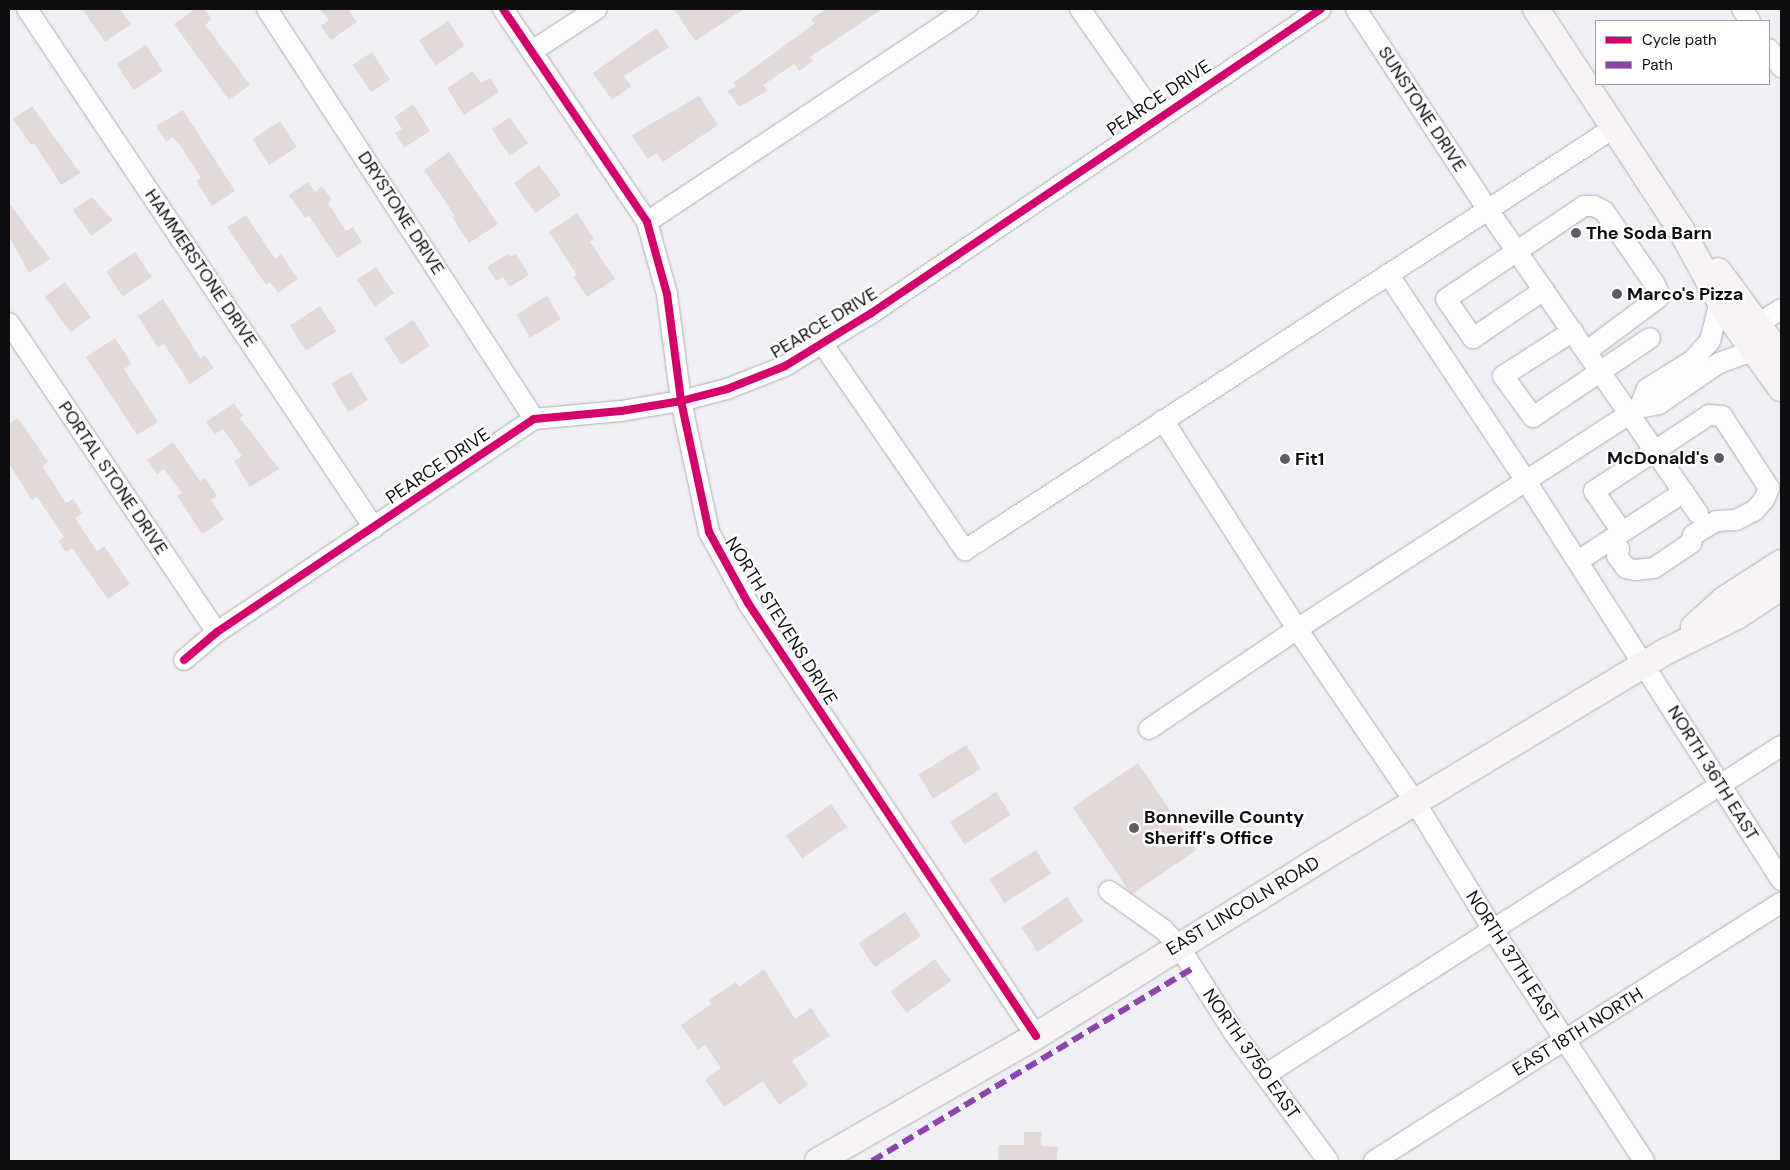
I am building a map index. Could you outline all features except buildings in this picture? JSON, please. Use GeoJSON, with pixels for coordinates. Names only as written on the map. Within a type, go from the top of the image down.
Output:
{"type":"FeatureCollection","features":[{"type":"Feature","properties":{"kind":"main road"},"geometry":{"type":"LineString","coordinates":[[1536,9],[1680,228],[1720,301],[1781,388]]}},
{"type":"Feature","properties":{"kind":"main road"},"geometry":{"type":"LineString","coordinates":[[1680,228],[1734,290],[1781,356]]}},
{"type":"Feature","properties":{"kind":"main road","name":"EAST LINCOLN ROAD"},"geometry":{"type":"LineString","coordinates":[[1667,651],[1724,600],[1781,563]]}},
{"type":"Feature","properties":{"kind":"main road","name":"EAST LINCOLN ROAD"},"geometry":{"type":"LineString","coordinates":[[818,1161],[1036,1036],[1178,945],[1415,802],[1667,651],[1738,616],[1781,587]]}},
{"type":"Feature","properties":{"kind":"street","name":"HAMMERSTONE DRIVE"},"geometry":{"type":"LineString","coordinates":[[27,9],[374,528]]}},
{"type":"Feature","properties":{"kind":"street","name":"DRYSTONE DRIVE"},"geometry":{"type":"LineString","coordinates":[[267,9],[534,419]]}},
{"type":"Feature","properties":{"kind":"street","name":"NORTH STEVENS DRIVE"},"geometry":{"type":"LineString","coordinates":[[503,9],[647,222],[667,294],[681,401],[709,532],[748,603],[1036,1036]]}},
{"type":"Feature","properties":{"kind":"street"},"geometry":{"type":"LineString","coordinates":[[532,51],[597,9]]}},
{"type":"Feature","properties":{"kind":"street"},"geometry":{"type":"LineString","coordinates":[[647,222],[968,9]]}},
{"type":"Feature","properties":{"kind":"street"},"geometry":{"type":"LineString","coordinates":[[1080,9],[1156,117]]}},
{"type":"Feature","properties":{"kind":"street","name":"PEARCE DRIVE"},"geometry":{"type":"LineString","coordinates":[[184,660],[217,632],[534,419],[621,411],[681,401],[727,389],[785,366],[822,343],[1156,117],[1321,9]]}},
{"type":"Feature","properties":{"kind":"street","name":"SUNSTONE DRIVE"},"geometry":{"type":"LineString","coordinates":[[1356,9],[1488,210],[1601,371],[1635,410],[1655,449],[1698,514]]}},
{"type":"Feature","properties":{"kind":"street"},"geometry":{"type":"LineString","coordinates":[[1742,9],[1749,20]]}},
{"type":"Feature","properties":{"kind":"street"},"geometry":{"type":"LineString","coordinates":[[1770,50],[1781,67]]}},
{"type":"Feature","properties":{"kind":"street"},"geometry":{"type":"LineString","coordinates":[[822,343],[964,550],[1615,127]]}},
{"type":"Feature","properties":{"kind":"street"},"geometry":{"type":"LineString","coordinates":[[1544,290],[1473,338],[1446,299],[1584,206],[1594,206],[1604,211],[1654,283],[1658,290],[1658,298],[1650,306],[1586,350]]}},
{"type":"Feature","properties":{"kind":"street","name":"NORTH 36TH EAST"},"geometry":{"type":"LineString","coordinates":[[1388,274],[1646,665],[1781,880]]}},
{"type":"Feature","properties":{"kind":"street"},"geometry":{"type":"LineString","coordinates":[[1635,410],[1647,389],[1694,360],[1710,341],[1720,301]]}},
{"type":"Feature","properties":{"kind":"street"},"geometry":{"type":"LineString","coordinates":[[1758,324],[1781,309]]}},
{"type":"Feature","properties":{"kind":"street","name":"PORTAL STONE DRIVE"},"geometry":{"type":"LineString","coordinates":[[9,323],[217,632]]}},
{"type":"Feature","properties":{"kind":"street"},"geometry":{"type":"LineString","coordinates":[[1573,331],[1503,376],[1533,417],[1650,338]]}},
{"type":"Feature","properties":{"kind":"street"},"geometry":{"type":"LineString","coordinates":[[1149,729],[1297,629],[1635,410],[1659,404],[1719,363],[1754,350]]}},
{"type":"Feature","properties":{"kind":"street"},"geometry":{"type":"LineString","coordinates":[[1709,415],[1722,416],[1769,488],[1764,500],[1754,511],[1726,522],[1716,521],[1693,535],[1691,543],[1654,568],[1636,570],[1626,568],[1617,556],[1618,540],[1594,491],[1709,415]]}},
{"type":"Feature","properties":{"kind":"street","name":"NORTH 37TH EAST"},"geometry":{"type":"LineString","coordinates":[[1164,420],[1297,629],[1415,802],[1493,930],[1644,1161]]}},
{"type":"Feature","properties":{"kind":"street"},"geometry":{"type":"LineString","coordinates":[[1578,561],[1618,540],[1684,492]]}},
{"type":"Feature","properties":{"kind":"street"},"geometry":{"type":"LineString","coordinates":[[1265,1075],[1781,746]]}},
{"type":"Feature","properties":{"kind":"street","name":"NORTH 3750 EAST"},"geometry":{"type":"LineString","coordinates":[[1108,891],[1164,930],[1178,945],[1265,1075],[1328,1161]]}},
{"type":"Feature","properties":{"kind":"street","name":"EAST 18TH NORTH"},"geometry":{"type":"LineString","coordinates":[[1374,1161],[1781,903]]}},
{"type":"Feature","properties":{"kind":"marked path"},"geometry":{"type":"LineString","coordinates":[[872,1161],[1192,969]]}},
{"type":"Feature","properties":{"kind":"cycle path"},"geometry":{"type":"LineString","coordinates":[[503,9],[647,222],[667,294],[681,401],[709,532],[748,603],[1036,1036]]}},
{"type":"Feature","properties":{"kind":"cycle path"},"geometry":{"type":"LineString","coordinates":[[184,660],[217,632],[534,419],[621,411],[681,401],[727,389],[785,366],[870,314],[1321,9]]}},
{"type":"Feature","properties":{"kind":"place","name":"The Soda Barn"},"geometry":{"type":"Point","coordinates":[1576,233]}},
{"type":"Feature","properties":{"kind":"place","name":"Marco's Pizza"},"geometry":{"type":"Point","coordinates":[1617,294]}},
{"type":"Feature","properties":{"kind":"place","name":"McDonald's"},"geometry":{"type":"Point","coordinates":[1719,458]}},
{"type":"Feature","properties":{"kind":"place","name":"Fit1"},"geometry":{"type":"Point","coordinates":[1285,459]}},
{"type":"Feature","properties":{"kind":"place","name":"Bonneville County Sheriff's Office"},"geometry":{"type":"Point","coordinates":[1134,828]}}]}
